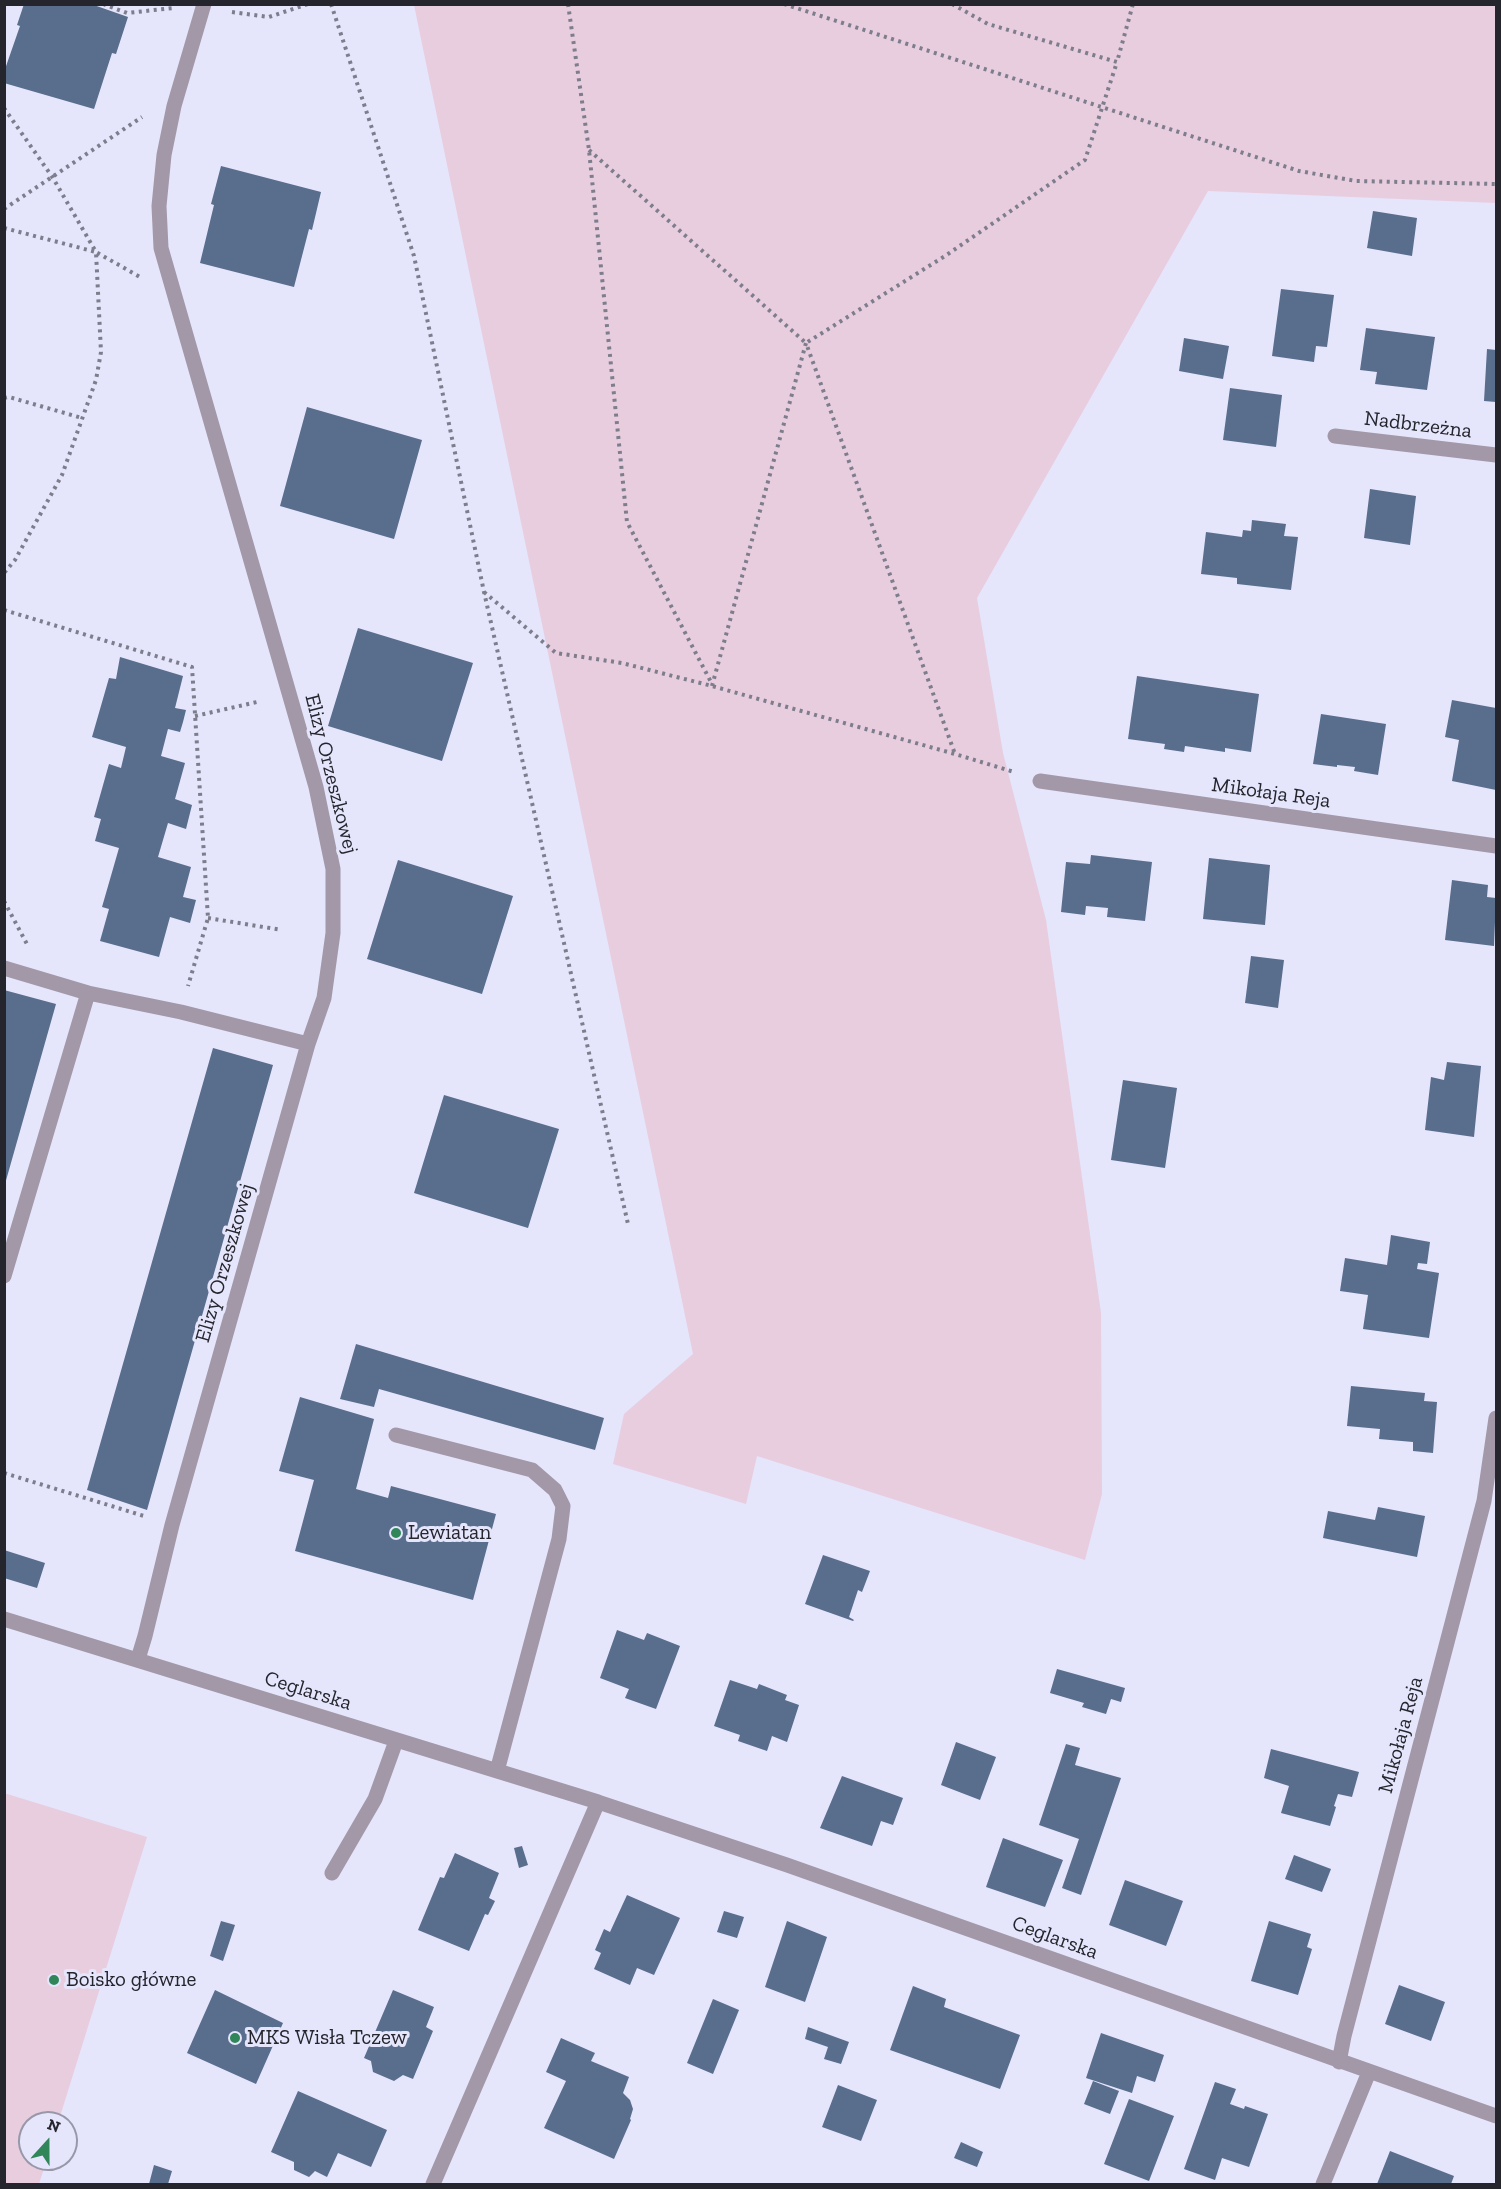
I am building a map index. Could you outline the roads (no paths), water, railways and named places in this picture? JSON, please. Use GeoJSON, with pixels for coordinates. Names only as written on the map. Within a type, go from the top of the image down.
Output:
{"type":"FeatureCollection","features":[{"type":"Feature","properties":{"kind":"street","name":"Elizy Orzeszkowej"},"geometry":{"type":"LineString","coordinates":[[138,1659],[172,1525],[308,1044],[324,998],[332,944],[333,869],[316,787],[161,248],[159,206],[164,155],[174,106],[204,4]]}},
{"type":"Feature","properties":{"kind":"street","name":"Nadbrzeżna"},"geometry":{"type":"LineString","coordinates":[[1335,436],[1497,455]]}},
{"type":"Feature","properties":{"kind":"street","name":"Mikołaja Reja"},"geometry":{"type":"LineString","coordinates":[[1040,781],[1497,846]]}},
{"type":"Feature","properties":{"kind":"street"},"geometry":{"type":"LineString","coordinates":[[4,968],[88,993],[181,1012],[308,1044]]}},
{"type":"Feature","properties":{"kind":"street"},"geometry":{"type":"LineString","coordinates":[[4,1276],[88,993]]}},
{"type":"Feature","properties":{"kind":"street","name":"Mikołaja Reja"},"geometry":{"type":"LineString","coordinates":[[1339,2062],[1484,1501],[1497,1418]]}},
{"type":"Feature","properties":{"kind":"street"},"geometry":{"type":"LineString","coordinates":[[396,1435],[532,1470],[555,1490],[563,1506],[559,1539],[497,1771]]}},
{"type":"Feature","properties":{"kind":"street","name":"Ceglarska"},"geometry":{"type":"LineString","coordinates":[[4,1619],[598,1802],[787,1865],[1497,2116]]}},
{"type":"Feature","properties":{"kind":"street"},"geometry":{"type":"LineString","coordinates":[[332,1872],[375,1799],[396,1741]]}},
{"type":"Feature","properties":{"kind":"street"},"geometry":{"type":"LineString","coordinates":[[433,2184],[598,1802]]}},
{"type":"Feature","properties":{"kind":"street"},"geometry":{"type":"LineString","coordinates":[[1323,2184],[1369,2072]]}},
{"type":"Feature","properties":{"kind":"place","name":"Lewiatan"},"geometry":{"type":"Point","coordinates":[396,1533]}},
{"type":"Feature","properties":{"kind":"place","name":"Boisko główne"},"geometry":{"type":"Point","coordinates":[54,1980]}},
{"type":"Feature","properties":{"kind":"place","name":"MKS Wisła Tczew"},"geometry":{"type":"Point","coordinates":[235,2038]}}]}
